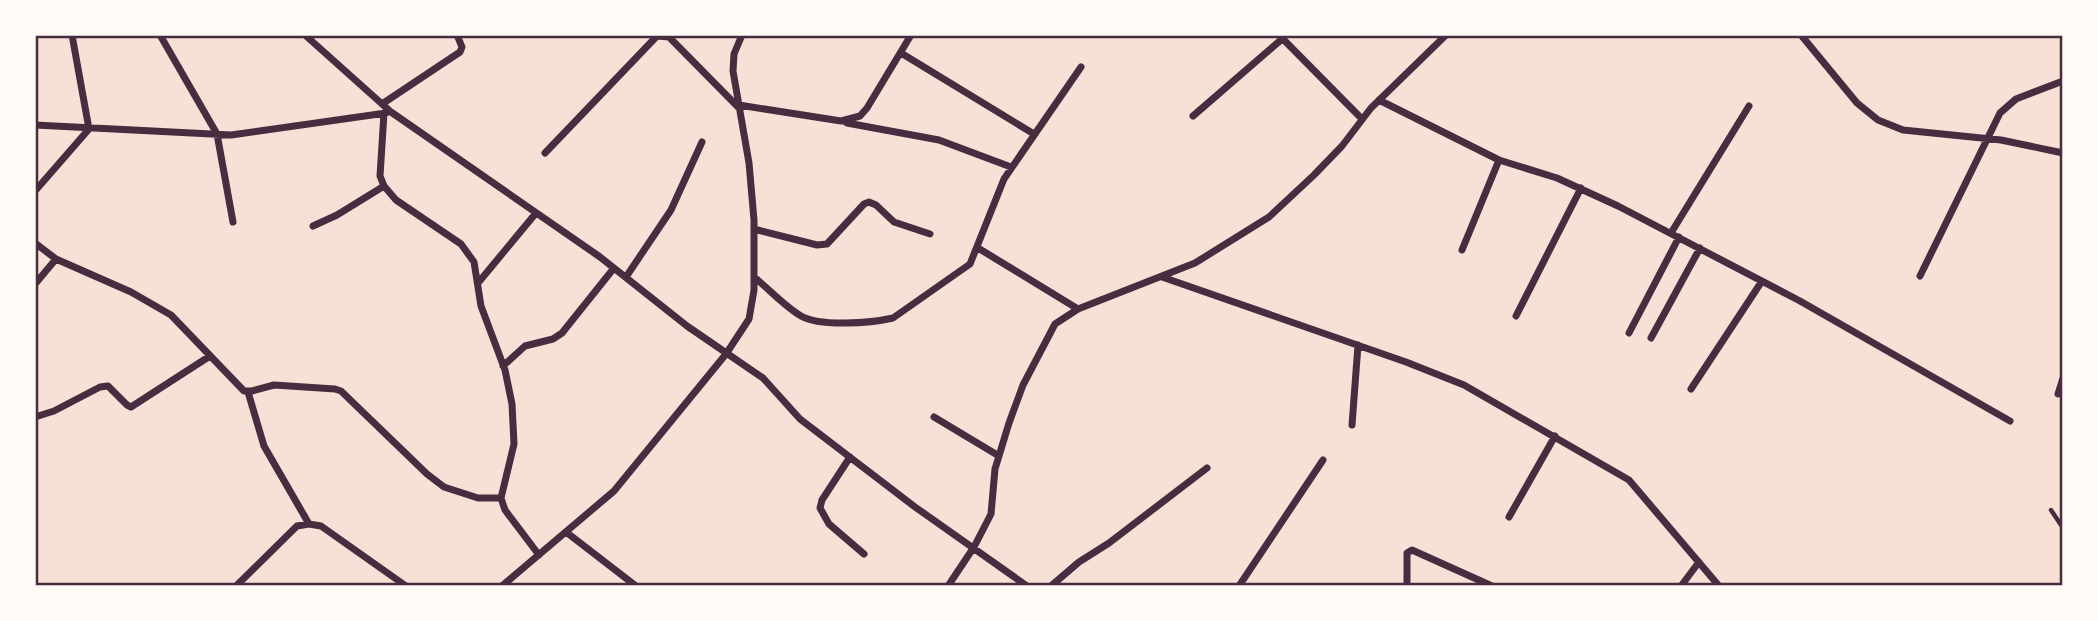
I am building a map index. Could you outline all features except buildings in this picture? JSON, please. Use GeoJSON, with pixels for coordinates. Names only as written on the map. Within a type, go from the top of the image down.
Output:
{"type":"FeatureCollection","features":[{"type":"Feature","properties":{"kind":"street"},"geometry":{"type":"LineString","coordinates":[[72,35],[89,129]]}},
{"type":"Feature","properties":{"kind":"street"},"geometry":{"type":"LineString","coordinates":[[160,35],[217,134],[233,222]]}},
{"type":"Feature","properties":{"kind":"street"},"geometry":{"type":"LineString","coordinates":[[305,35],[382,104],[388,113],[614,268],[726,354],[763,378],[800,419],[915,507],[1027,586]]}},
{"type":"Feature","properties":{"kind":"street"},"geometry":{"type":"LineString","coordinates":[[311,41],[318,35]]}},
{"type":"Feature","properties":{"kind":"street"},"geometry":{"type":"LineString","coordinates":[[382,104],[460,52],[462,47],[457,35]]}},
{"type":"Feature","properties":{"kind":"street"},"geometry":{"type":"LineString","coordinates":[[545,153],[651,40],[664,35],[740,107],[841,121],[939,140],[1011,167]]}},
{"type":"Feature","properties":{"kind":"street"},"geometry":{"type":"LineString","coordinates":[[502,586],[614,491],[726,354],[749,319],[754,277],[754,229],[749,163],[733,71],[734,54],[741,35]]}},
{"type":"Feature","properties":{"kind":"street"},"geometry":{"type":"LineString","coordinates":[[841,121],[860,116],[867,108],[911,35]]}},
{"type":"Feature","properties":{"kind":"street"},"geometry":{"type":"LineString","coordinates":[[948,586],[974,547],[991,514],[995,469],[999,456],[1023,385],[1055,324],[1078,309],[1195,263],[1269,216],[1333,156],[1379,100],[1446,35]]}},
{"type":"Feature","properties":{"kind":"street"},"geometry":{"type":"LineString","coordinates":[[1801,35],[1857,103],[1878,120],[1903,130],[2001,140],[2063,153]]}},
{"type":"Feature","properties":{"kind":"street"},"geometry":{"type":"LineString","coordinates":[[1193,116],[1281,37],[1362,119]]}},
{"type":"Feature","properties":{"kind":"street"},"geometry":{"type":"LineString","coordinates":[[901,52],[1034,134]]}},
{"type":"Feature","properties":{"kind":"street"},"geometry":{"type":"LineString","coordinates":[[754,277],[801,316],[812,320],[824,323],[893,318],[970,264],[996,196],[1011,167],[1081,67]]}},
{"type":"Feature","properties":{"kind":"street"},"geometry":{"type":"LineString","coordinates":[[1920,276],[2000,113],[2009,103],[2063,81]]}},
{"type":"Feature","properties":{"kind":"street"},"geometry":{"type":"LineString","coordinates":[[1379,100],[1499,160],[1581,188],[1679,237],[2010,421]]}},
{"type":"Feature","properties":{"kind":"street"},"geometry":{"type":"LineString","coordinates":[[1671,233],[1749,107]]}},
{"type":"Feature","properties":{"kind":"street"},"geometry":{"type":"LineString","coordinates":[[35,125],[230,135],[388,113]]}},
{"type":"Feature","properties":{"kind":"street"},"geometry":{"type":"LineString","coordinates":[[388,113],[380,176],[384,186],[396,200],[461,244],[474,262],[481,306],[503,366],[512,404],[514,444],[501,498],[505,510],[539,555]]}},
{"type":"Feature","properties":{"kind":"street"},"geometry":{"type":"LineString","coordinates":[[35,191],[89,129]]}},
{"type":"Feature","properties":{"kind":"street"},"geometry":{"type":"LineString","coordinates":[[626,277],[671,209],[702,142]]}},
{"type":"Feature","properties":{"kind":"street"},"geometry":{"type":"LineString","coordinates":[[1462,250],[1499,160]]}},
{"type":"Feature","properties":{"kind":"street"},"geometry":{"type":"LineString","coordinates":[[313,226],[384,186]]}},
{"type":"Feature","properties":{"kind":"street"},"geometry":{"type":"LineString","coordinates":[[1516,316],[1581,188]]}},
{"type":"Feature","properties":{"kind":"street"},"geometry":{"type":"LineString","coordinates":[[754,229],[817,245],[827,244],[864,204],[869,202],[903,227],[930,234]]}},
{"type":"Feature","properties":{"kind":"street"},"geometry":{"type":"LineString","coordinates":[[478,283],[536,213]]}},
{"type":"Feature","properties":{"kind":"street"},"geometry":{"type":"LineString","coordinates":[[1629,334],[1679,237]]}},
{"type":"Feature","properties":{"kind":"street"},"geometry":{"type":"LineString","coordinates":[[35,243],[56,258],[131,292],[171,315],[248,392],[264,446],[309,524]]}},
{"type":"Feature","properties":{"kind":"street"},"geometry":{"type":"LineString","coordinates":[[978,247],[1078,309]]}},
{"type":"Feature","properties":{"kind":"street"},"geometry":{"type":"LineString","coordinates":[[1651,338],[1700,248]]}},
{"type":"Feature","properties":{"kind":"street"},"geometry":{"type":"LineString","coordinates":[[35,284],[56,258]]}},
{"type":"Feature","properties":{"kind":"street"},"geometry":{"type":"LineString","coordinates":[[503,366],[525,346],[553,339],[562,333],[614,268]]}},
{"type":"Feature","properties":{"kind":"street"},"geometry":{"type":"LineString","coordinates":[[1161,276],[1464,385],[1629,480],[1719,586]]}},
{"type":"Feature","properties":{"kind":"street"},"geometry":{"type":"LineString","coordinates":[[1691,389],[1762,281]]}},
{"type":"Feature","properties":{"kind":"street"},"geometry":{"type":"LineString","coordinates":[[1352,425],[1358,345]]}},
{"type":"Feature","properties":{"kind":"street"},"geometry":{"type":"LineString","coordinates":[[35,417],[107,386],[131,407],[210,356]]}},
{"type":"Feature","properties":{"kind":"street"},"geometry":{"type":"LineString","coordinates":[[2058,394],[2063,378]]}},
{"type":"Feature","properties":{"kind":"street"},"geometry":{"type":"LineString","coordinates":[[248,392],[274,385],[335,388],[444,487],[478,498],[501,498]]}},
{"type":"Feature","properties":{"kind":"street"},"geometry":{"type":"LineString","coordinates":[[934,417],[999,456]]}},
{"type":"Feature","properties":{"kind":"street"},"geometry":{"type":"LineString","coordinates":[[1509,517],[1555,436]]}},
{"type":"Feature","properties":{"kind":"street"},"geometry":{"type":"LineString","coordinates":[[850,457],[821,500],[820,508],[829,524],[864,554]]}},
{"type":"Feature","properties":{"kind":"street"},"geometry":{"type":"LineString","coordinates":[[1239,586],[1322,460]]}},
{"type":"Feature","properties":{"kind":"street"},"geometry":{"type":"LineString","coordinates":[[1051,586],[1079,562],[1109,543],[1208,468]]}},
{"type":"Feature","properties":{"kind":"street"},"geometry":{"type":"LineString","coordinates":[[236,586],[297,526],[309,524],[321,526],[406,586]]}},
{"type":"Feature","properties":{"kind":"street"},"geometry":{"type":"LineString","coordinates":[[566,532],[636,586]]}},
{"type":"Feature","properties":{"kind":"street"},"geometry":{"type":"LineString","coordinates":[[1407,586],[1407,553],[1412,550],[1492,586]]}},
{"type":"Feature","properties":{"kind":"street"},"geometry":{"type":"LineString","coordinates":[[1681,586],[1699,562]]}},
{"type":"Feature","properties":{"kind":"lane"},"geometry":{"type":"LineString","coordinates":[[2050,510],[2063,528]]}}]}
